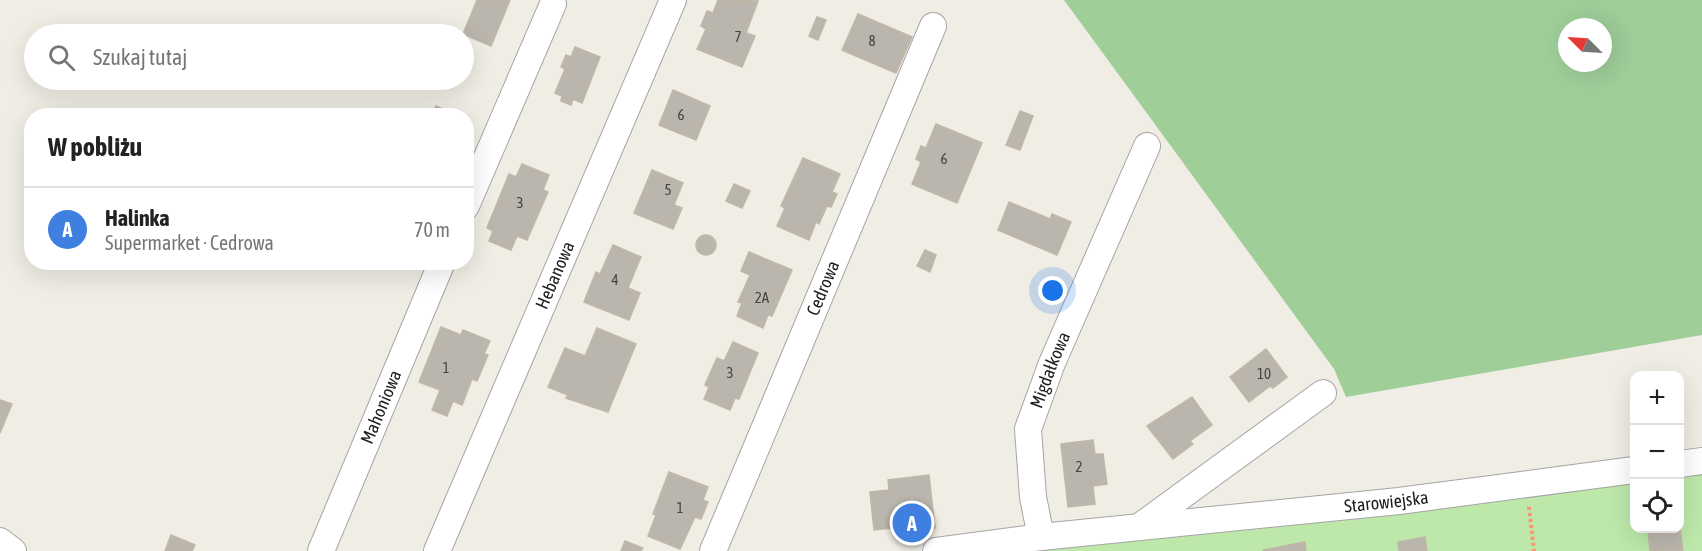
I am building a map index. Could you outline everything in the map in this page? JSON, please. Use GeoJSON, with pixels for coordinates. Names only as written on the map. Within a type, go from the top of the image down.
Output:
{"type":"FeatureCollection","features":[{"type":"Feature","properties":{"kind":"street","name":"Hebanowa"},"geometry":{"type":"LineString","coordinates":[[437,551],[673,0]]}},
{"type":"Feature","properties":{"kind":"street"},"geometry":{"type":"LineString","coordinates":[[474,187],[553,4]]}},
{"type":"Feature","properties":{"kind":"street","name":"Cedrowa"},"geometry":{"type":"LineString","coordinates":[[713,551],[933,26]]}},
{"type":"Feature","properties":{"kind":"street","name":"Migdałkowa"},"geometry":{"type":"LineString","coordinates":[[1041,537],[1033,497],[1028,429],[1052,363],[1147,146]]}},
{"type":"Feature","properties":{"kind":"street","name":"Mahoniowa"},"geometry":{"type":"LineString","coordinates":[[321,551],[439,270]]}},
{"type":"Feature","properties":{"kind":"street"},"geometry":{"type":"LineString","coordinates":[[1138,527],[1323,393]]}},
{"type":"Feature","properties":{"kind":"street"},"geometry":{"type":"LineString","coordinates":[[1684,463],[1702,461]]}},
{"type":"Feature","properties":{"kind":"street","name":"Starowiejska"},"geometry":{"type":"LineString","coordinates":[[936,551],[1041,537],[1400,501],[1630,471]]}},
{"type":"Feature","properties":{"kind":"street"},"geometry":{"type":"LineString","coordinates":[[0,541],[13,551]]}},
{"type":"Feature","properties":{"kind":"path"},"geometry":{"type":"LineString","coordinates":[[1527,485],[1534,551]]}},
{"type":"Feature","properties":{"kind":"green space"},"geometry":{"type":"Polygon","coordinates":[[[1064,0],[1702,0],[1702,335],[1346,397],[1334,369],[1064,0]]]}},
{"type":"Feature","properties":{"kind":"green space"},"geometry":{"type":"Polygon","coordinates":[[[1702,447],[1702,551],[938,551],[1630,457],[1630,533],[1684,533],[1684,449],[1702,447]]]}},
{"type":"Feature","properties":{"kind":"building"},"geometry":{"type":"Polygon","coordinates":[[[477,0],[510,0],[491,46],[474,39],[474,24],[467,24],[477,0]]]}},
{"type":"Feature","properties":{"kind":"building"},"geometry":{"type":"Polygon","coordinates":[[[718,0],[758,1],[746,33],[755,36],[742,67],[697,49],[706,29],[701,26],[707,11],[713,13],[718,0]]]}},
{"type":"Feature","properties":{"kind":"building"},"geometry":{"type":"Polygon","coordinates":[[[858,14],[912,37],[896,73],[842,50],[858,14]]]}},
{"type":"Feature","properties":{"kind":"building"},"geometry":{"type":"Polygon","coordinates":[[[817,17],[826,20],[818,40],[809,36],[817,17]]]}},
{"type":"Feature","properties":{"kind":"building"},"geometry":{"type":"Polygon","coordinates":[[[575,47],[600,57],[582,103],[573,99],[571,105],[561,101],[562,96],[555,93],[565,69],[561,67],[566,55],[571,57],[575,47]]]}},
{"type":"Feature","properties":{"kind":"building"},"geometry":{"type":"Polygon","coordinates":[[[673,90],[710,106],[696,140],[659,125],[673,90]]]}},
{"type":"Feature","properties":{"kind":"building"},"geometry":{"type":"Polygon","coordinates":[[[1020,111],[1033,116],[1020,150],[1006,145],[1020,111]]]}},
{"type":"Feature","properties":{"kind":"building"},"geometry":{"type":"Polygon","coordinates":[[[936,124],[982,143],[957,203],[912,184],[921,162],[916,159],[921,146],[926,148],[936,124]]]}},
{"type":"Feature","properties":{"kind":"building"},"geometry":{"type":"Polygon","coordinates":[[[803,158],[840,174],[832,192],[837,194],[831,207],[827,206],[819,224],[816,222],[809,240],[777,226],[785,208],[781,206],[803,158]]]}},
{"type":"Feature","properties":{"kind":"building"},"geometry":{"type":"Polygon","coordinates":[[[522,164],[549,175],[543,190],[548,192],[527,240],[517,236],[511,250],[489,241],[493,231],[487,228],[509,174],[516,177],[522,164]]]}},
{"type":"Feature","properties":{"kind":"building"},"geometry":{"type":"Polygon","coordinates":[[[652,170],[683,183],[674,205],[682,208],[673,229],[634,213],[652,170]]]}},
{"type":"Feature","properties":{"kind":"building"},"geometry":{"type":"Polygon","coordinates":[[[734,184],[750,191],[742,208],[726,201],[734,184]]]}},
{"type":"Feature","properties":{"kind":"building"},"geometry":{"type":"Polygon","coordinates":[[[1009,202],[1050,219],[1052,214],[1071,222],[1057,255],[998,230],[1009,202]]]}},
{"type":"Feature","properties":{"kind":"building"},"geometry":{"type":"Polygon","coordinates":[[[706,235],[713,238],[716,245],[713,252],[706,255],[699,252],[696,245],[699,238],[706,235]]]}},
{"type":"Feature","properties":{"kind":"building"},"geometry":{"type":"Polygon","coordinates":[[[613,245],[641,257],[628,288],[640,293],[629,320],[584,302],[596,272],[600,274],[613,245]]]}},
{"type":"Feature","properties":{"kind":"building"},"geometry":{"type":"Polygon","coordinates":[[[925,250],[936,255],[930,272],[917,266],[925,250]]]}},
{"type":"Feature","properties":{"kind":"building"},"geometry":{"type":"Polygon","coordinates":[[[749,252],[792,270],[772,316],[768,315],[763,328],[737,316],[742,303],[738,302],[750,275],[741,271],[749,252]]]}},
{"type":"Feature","properties":{"kind":"building"},"geometry":{"type":"Polygon","coordinates":[[[441,327],[461,335],[463,330],[490,341],[484,354],[488,355],[477,381],[472,379],[462,405],[453,401],[447,416],[432,410],[440,390],[419,382],[441,327]]]}},
{"type":"Feature","properties":{"kind":"building"},"geometry":{"type":"Polygon","coordinates":[[[597,328],[636,344],[608,412],[566,398],[568,395],[548,387],[565,348],[585,356],[597,328]]]}},
{"type":"Feature","properties":{"kind":"building"},"geometry":{"type":"Polygon","coordinates":[[[733,342],[758,353],[739,399],[735,398],[730,410],[704,399],[709,387],[705,385],[717,358],[724,361],[733,342]]]}},
{"type":"Feature","properties":{"kind":"building"},"geometry":{"type":"Polygon","coordinates":[[[1266,349],[1287,377],[1273,388],[1270,386],[1249,402],[1230,377],[1266,349]]]}},
{"type":"Feature","properties":{"kind":"building"},"geometry":{"type":"Polygon","coordinates":[[[1192,397],[1212,425],[1190,441],[1193,444],[1173,459],[1147,426],[1192,397]]]}},
{"type":"Feature","properties":{"kind":"building"},"geometry":{"type":"Polygon","coordinates":[[[0,400],[12,404],[0,433],[0,400]]]}},
{"type":"Feature","properties":{"kind":"building"},"geometry":{"type":"Polygon","coordinates":[[[1093,440],[1095,454],[1103,454],[1107,484],[1093,486],[1095,504],[1068,507],[1061,444],[1093,440]]]}},
{"type":"Feature","properties":{"kind":"building"},"geometry":{"type":"Polygon","coordinates":[[[669,472],[708,487],[703,500],[708,502],[701,519],[695,517],[680,549],[648,536],[656,515],[653,514],[669,472]]]}},
{"type":"Feature","properties":{"kind":"building"},"geometry":{"type":"Polygon","coordinates":[[[929,475],[935,528],[894,533],[893,528],[874,530],[870,492],[889,490],[888,480],[929,475]]]}},
{"type":"Feature","properties":{"kind":"building"},"geometry":{"type":"Polygon","coordinates":[[[1648,533],[1681,533],[1683,551],[1650,551],[1648,533]]]}},
{"type":"Feature","properties":{"kind":"building"},"geometry":{"type":"Polygon","coordinates":[[[171,535],[195,545],[192,551],[165,551],[171,535]]]}},
{"type":"Feature","properties":{"kind":"building"},"geometry":{"type":"Polygon","coordinates":[[[1425,537],[1427,551],[1399,551],[1398,542],[1425,537]]]}},
{"type":"Feature","properties":{"kind":"building"},"geometry":{"type":"Polygon","coordinates":[[[625,541],[643,548],[641,551],[621,551],[625,541]]]}},
{"type":"Feature","properties":{"kind":"building"},"geometry":{"type":"Polygon","coordinates":[[[1305,542],[1306,551],[1263,551],[1263,550],[1305,542]]]}},
{"type":"Feature","properties":{"kind":"place","name":"Halinka"},"geometry":{"type":"Point","coordinates":[912,523]}}]}
